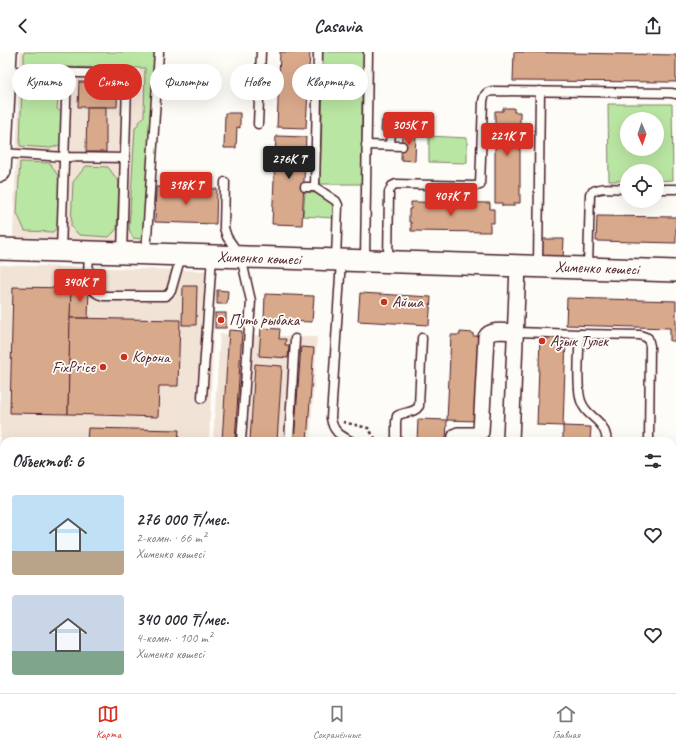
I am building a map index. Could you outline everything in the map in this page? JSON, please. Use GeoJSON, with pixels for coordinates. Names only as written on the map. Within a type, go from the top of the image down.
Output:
{"type":"FeatureCollection","features":[{"type":"Feature","properties":{"kind":"main road"},"geometry":{"type":"LineString","coordinates":[[1,143],[5,62]]}},
{"type":"Feature","properties":{"kind":"main road","name":"Хименко көшесі"},"geometry":{"type":"LineString","coordinates":[[0,249],[676,271]]}},
{"type":"Feature","properties":{"kind":"street"},"geometry":{"type":"LineString","coordinates":[[512,437],[516,332],[528,266]]}},
{"type":"Feature","properties":{"kind":"street"},"geometry":{"type":"LineString","coordinates":[[456,437],[458,435],[478,435],[481,432],[485,342],[487,334],[495,332],[516,332]]}},
{"type":"Feature","properties":{"kind":"lane"},"geometry":{"type":"LineString","coordinates":[[146,254],[159,52]]}},
{"type":"Feature","properties":{"kind":"lane"},"geometry":{"type":"LineString","coordinates":[[258,124],[260,52]]}},
{"type":"Feature","properties":{"kind":"lane"},"geometry":{"type":"LineString","coordinates":[[316,64],[318,52]]}},
{"type":"Feature","properties":{"kind":"lane"},"geometry":{"type":"LineString","coordinates":[[368,52],[368,64]]}},
{"type":"Feature","properties":{"kind":"lane"},"geometry":{"type":"LineString","coordinates":[[5,62],[16,64]]}},
{"type":"Feature","properties":{"kind":"lane"},"geometry":{"type":"LineString","coordinates":[[76,73],[118,74],[124,77],[127,85],[122,253]]}},
{"type":"Feature","properties":{"kind":"lane"},"geometry":{"type":"LineString","coordinates":[[388,262],[389,192],[392,186],[396,184],[478,186],[481,180],[483,102],[485,94],[493,91],[540,91],[676,94]]}},
{"type":"Feature","properties":{"kind":"lane"},"geometry":{"type":"LineString","coordinates":[[528,266],[540,91]]}},
{"type":"Feature","properties":{"kind":"lane"},"geometry":{"type":"LineString","coordinates":[[61,252],[66,100]]}},
{"type":"Feature","properties":{"kind":"lane"},"geometry":{"type":"LineString","coordinates":[[313,100],[315,187]]}},
{"type":"Feature","properties":{"kind":"lane"},"geometry":{"type":"LineString","coordinates":[[364,261],[367,100]]}},
{"type":"Feature","properties":{"kind":"lane"},"geometry":{"type":"LineString","coordinates":[[390,145],[391,131]]}},
{"type":"Feature","properties":{"kind":"lane"},"geometry":{"type":"LineString","coordinates":[[1,143],[65,157],[125,158]]}},
{"type":"Feature","properties":{"kind":"lane"},"geometry":{"type":"LineString","coordinates":[[366,145],[402,146]]}},
{"type":"Feature","properties":{"kind":"lane"},"geometry":{"type":"LineString","coordinates":[[226,182],[224,228],[227,237],[241,257],[251,301],[241,437]]}},
{"type":"Feature","properties":{"kind":"lane"},"geometry":{"type":"LineString","coordinates":[[305,187],[315,187],[336,201],[338,205],[339,260],[331,418],[332,425],[336,432],[344,437]]}},
{"type":"Feature","properties":{"kind":"lane"},"geometry":{"type":"LineString","coordinates":[[588,268],[590,194],[598,189],[620,189]]}},
{"type":"Feature","properties":{"kind":"lane"},"geometry":{"type":"LineString","coordinates":[[664,189],[676,189]]}},
{"type":"Feature","properties":{"kind":"lane"},"geometry":{"type":"LineString","coordinates":[[89,252],[88,279],[96,293],[104,296],[166,296],[173,287],[182,255]]}},
{"type":"Feature","properties":{"kind":"lane"},"geometry":{"type":"LineString","coordinates":[[202,398],[212,256]]}},
{"type":"Feature","properties":{"kind":"lane"},"geometry":{"type":"LineString","coordinates":[[516,332],[640,335],[648,338],[650,346],[649,437]]}},
{"type":"Feature","properties":{"kind":"lane"},"geometry":{"type":"LineString","coordinates":[[580,334],[578,387],[581,403],[605,429],[606,437]]}},
{"type":"Feature","properties":{"kind":"lane"},"geometry":{"type":"LineString","coordinates":[[396,437],[396,422],[398,416],[403,413],[416,410],[419,406],[422,338]]}},
{"type":"Feature","properties":{"kind":"lane"},"geometry":{"type":"LineString","coordinates":[[288,437],[295,339]]}},
{"type":"Feature","properties":{"kind":"path"},"geometry":{"type":"LineString","coordinates":[[331,418],[368,428],[374,437]]}},
{"type":"Feature","properties":{"kind":"shaded area"},"geometry":{"type":"Polygon","coordinates":[[[20,52],[157,52],[156,64],[150,64],[150,100],[153,100],[143,242],[13,237],[18,100],[76,100],[76,64],[20,64],[20,52]]]}},
{"type":"Feature","properties":{"kind":"shaded area"},"geometry":{"type":"Polygon","coordinates":[[[0,265],[216,271],[209,437],[0,437],[0,265]]]}},
{"type":"Feature","properties":{"kind":"shaded area"},"geometry":{"type":"Polygon","coordinates":[[[220,334],[317,337],[310,437],[213,437],[220,334]]]}},
{"type":"Feature","properties":{"kind":"green space"},"geometry":{"type":"Polygon","coordinates":[[[24,52],[157,52],[156,64],[150,64],[150,100],[153,100],[143,239],[133,238],[129,229],[135,128],[144,116],[145,68],[142,68],[142,64],[84,64],[84,67],[76,67],[76,64],[24,64],[24,52]]]}},
{"type":"Feature","properties":{"kind":"green space"},"geometry":{"type":"Polygon","coordinates":[[[322,52],[365,52],[365,64],[321,64],[322,52]]]}},
{"type":"Feature","properties":{"kind":"green space"},"geometry":{"type":"Polygon","coordinates":[[[21,100],[58,100],[57,109],[63,114],[62,144],[51,148],[20,146],[21,100]]]}},
{"type":"Feature","properties":{"kind":"green space"},"geometry":{"type":"Polygon","coordinates":[[[323,100],[362,100],[362,184],[320,184],[323,100]]]}},
{"type":"Feature","properties":{"kind":"green space"},"geometry":{"type":"Polygon","coordinates":[[[608,104],[672,104],[673,180],[664,181],[664,164],[620,164],[620,181],[609,181],[608,104]]]}},
{"type":"Feature","properties":{"kind":"green space"},"geometry":{"type":"Polygon","coordinates":[[[429,136],[467,138],[467,163],[429,162],[429,136]]]}},
{"type":"Feature","properties":{"kind":"green space"},"geometry":{"type":"Polygon","coordinates":[[[20,162],[50,163],[61,181],[59,225],[53,232],[25,231],[17,213],[20,162]]]}},
{"type":"Feature","properties":{"kind":"green space"},"geometry":{"type":"Polygon","coordinates":[[[86,166],[108,167],[119,182],[117,229],[109,237],[79,235],[71,226],[73,182],[86,166]]]}},
{"type":"Feature","properties":{"kind":"green space"},"geometry":{"type":"Polygon","coordinates":[[[305,192],[315,193],[333,204],[333,218],[303,216],[305,192]]]}},
{"type":"Feature","properties":{"kind":"building"},"geometry":{"type":"Polygon","coordinates":[[[280,52],[310,52],[309,64],[292,64],[292,100],[307,100],[306,128],[277,127],[278,100],[284,100],[284,64],[280,64],[280,52]]]}},
{"type":"Feature","properties":{"kind":"building"},"geometry":{"type":"Polygon","coordinates":[[[514,52],[676,55],[676,82],[513,81],[514,52]]]}},
{"type":"Feature","properties":{"kind":"building"},"geometry":{"type":"Polygon","coordinates":[[[79,82],[84,82],[84,100],[117,100],[117,107],[78,107],[79,82]]]}},
{"type":"Feature","properties":{"kind":"building"},"geometry":{"type":"Polygon","coordinates":[[[87,107],[106,107],[106,152],[86,152],[87,107]]]}},
{"type":"Feature","properties":{"kind":"building"},"geometry":{"type":"Polygon","coordinates":[[[503,108],[514,108],[514,112],[520,112],[520,203],[514,203],[514,206],[502,206],[502,203],[495,203],[495,111],[503,111],[503,108]]]}},
{"type":"Feature","properties":{"kind":"building"},"geometry":{"type":"Polygon","coordinates":[[[225,113],[240,113],[240,128],[237,127],[236,148],[224,148],[225,113]]]}},
{"type":"Feature","properties":{"kind":"building"},"geometry":{"type":"Polygon","coordinates":[[[382,120],[401,121],[401,132],[381,131],[382,120]]]}},
{"type":"Feature","properties":{"kind":"building"},"geometry":{"type":"Polygon","coordinates":[[[402,132],[416,132],[415,161],[401,160],[402,132]]]}},
{"type":"Feature","properties":{"kind":"building"},"geometry":{"type":"Polygon","coordinates":[[[276,136],[306,137],[302,225],[272,224],[276,136]]]}},
{"type":"Feature","properties":{"kind":"building"},"geometry":{"type":"Polygon","coordinates":[[[156,187],[217,189],[216,224],[155,222],[156,187]]]}},
{"type":"Feature","properties":{"kind":"building"},"geometry":{"type":"Polygon","coordinates":[[[411,202],[490,203],[490,209],[494,209],[494,223],[490,223],[490,232],[411,231],[409,209],[411,209],[411,202]]]}},
{"type":"Feature","properties":{"kind":"building"},"geometry":{"type":"Polygon","coordinates":[[[597,216],[676,217],[676,243],[596,241],[597,216]]]}},
{"type":"Feature","properties":{"kind":"building"},"geometry":{"type":"Polygon","coordinates":[[[541,239],[564,239],[563,258],[541,258],[541,239]]]}},
{"type":"Feature","properties":{"kind":"building"},"geometry":{"type":"Polygon","coordinates":[[[183,286],[197,286],[196,325],[182,325],[183,286]]]}},
{"type":"Feature","properties":{"kind":"building"},"geometry":{"type":"Polygon","coordinates":[[[13,287],[71,288],[68,414],[10,413],[13,287]]]}},
{"type":"Feature","properties":{"kind":"building"},"geometry":{"type":"Polygon","coordinates":[[[71,288],[89,288],[88,318],[70,318],[71,288]]]}},
{"type":"Feature","properties":{"kind":"building"},"geometry":{"type":"Polygon","coordinates":[[[217,290],[228,291],[227,304],[217,304],[217,290]]]}},
{"type":"Feature","properties":{"kind":"building"},"geometry":{"type":"Polygon","coordinates":[[[360,293],[431,297],[429,325],[358,321],[360,293]]]}},
{"type":"Feature","properties":{"kind":"building"},"geometry":{"type":"Polygon","coordinates":[[[265,294],[314,296],[312,322],[264,320],[265,294]]]}},
{"type":"Feature","properties":{"kind":"building"},"geometry":{"type":"Polygon","coordinates":[[[567,298],[676,301],[676,341],[670,341],[670,328],[566,325],[567,298]]]}},
{"type":"Feature","properties":{"kind":"building","name":"Путь рыбака"},"geometry":{"type":"Polygon","coordinates":[[[215,313],[226,313],[226,328],[215,328],[215,313]]]}},
{"type":"Feature","properties":{"kind":"building","name":"Корона"},"geometry":{"type":"Polygon","coordinates":[[[70,318],[180,320],[178,386],[159,386],[158,417],[68,414],[70,318]]]}},
{"type":"Feature","properties":{"kind":"building"},"geometry":{"type":"Polygon","coordinates":[[[261,328],[280,329],[279,339],[286,339],[285,345],[289,345],[288,358],[259,356],[261,328]]]}},
{"type":"Feature","properties":{"kind":"building"},"geometry":{"type":"Polygon","coordinates":[[[229,330],[242,331],[235,437],[222,437],[229,330]]]}},
{"type":"Feature","properties":{"kind":"building"},"geometry":{"type":"Polygon","coordinates":[[[460,332],[473,333],[473,336],[479,336],[476,421],[447,420],[451,335],[460,335],[460,332]]]}},
{"type":"Feature","properties":{"kind":"building"},"geometry":{"type":"Polygon","coordinates":[[[540,337],[566,338],[563,426],[537,425],[540,337]]]}},
{"type":"Feature","properties":{"kind":"building"},"geometry":{"type":"Polygon","coordinates":[[[301,347],[314,348],[307,437],[294,437],[301,347]]]}},
{"type":"Feature","properties":{"kind":"building"},"geometry":{"type":"Polygon","coordinates":[[[255,364],[282,366],[277,437],[250,437],[255,364]]]}},
{"type":"Feature","properties":{"kind":"building"},"geometry":{"type":"Polygon","coordinates":[[[418,419],[447,420],[446,437],[417,437],[418,419]]]}},
{"type":"Feature","properties":{"kind":"building"},"geometry":{"type":"Polygon","coordinates":[[[563,426],[591,427],[590,437],[563,437],[563,426]]]}},
{"type":"Feature","properties":{"kind":"building"},"geometry":{"type":"Polygon","coordinates":[[[88,428],[179,430],[178,437],[87,437],[88,428]]]}},
{"type":"Feature","properties":{"kind":"place","name":"Айша"},"geometry":{"type":"Point","coordinates":[384,302]}},
{"type":"Feature","properties":{"kind":"place","name":"Путь рыбака"},"geometry":{"type":"Point","coordinates":[221,320]}},
{"type":"Feature","properties":{"kind":"place","name":"Азык Тулек"},"geometry":{"type":"Point","coordinates":[542,341]}},
{"type":"Feature","properties":{"kind":"place","name":"Корона"},"geometry":{"type":"Point","coordinates":[124,357]}},
{"type":"Feature","properties":{"kind":"place","name":"FixPrice"},"geometry":{"type":"Point","coordinates":[103,367]}}]}
